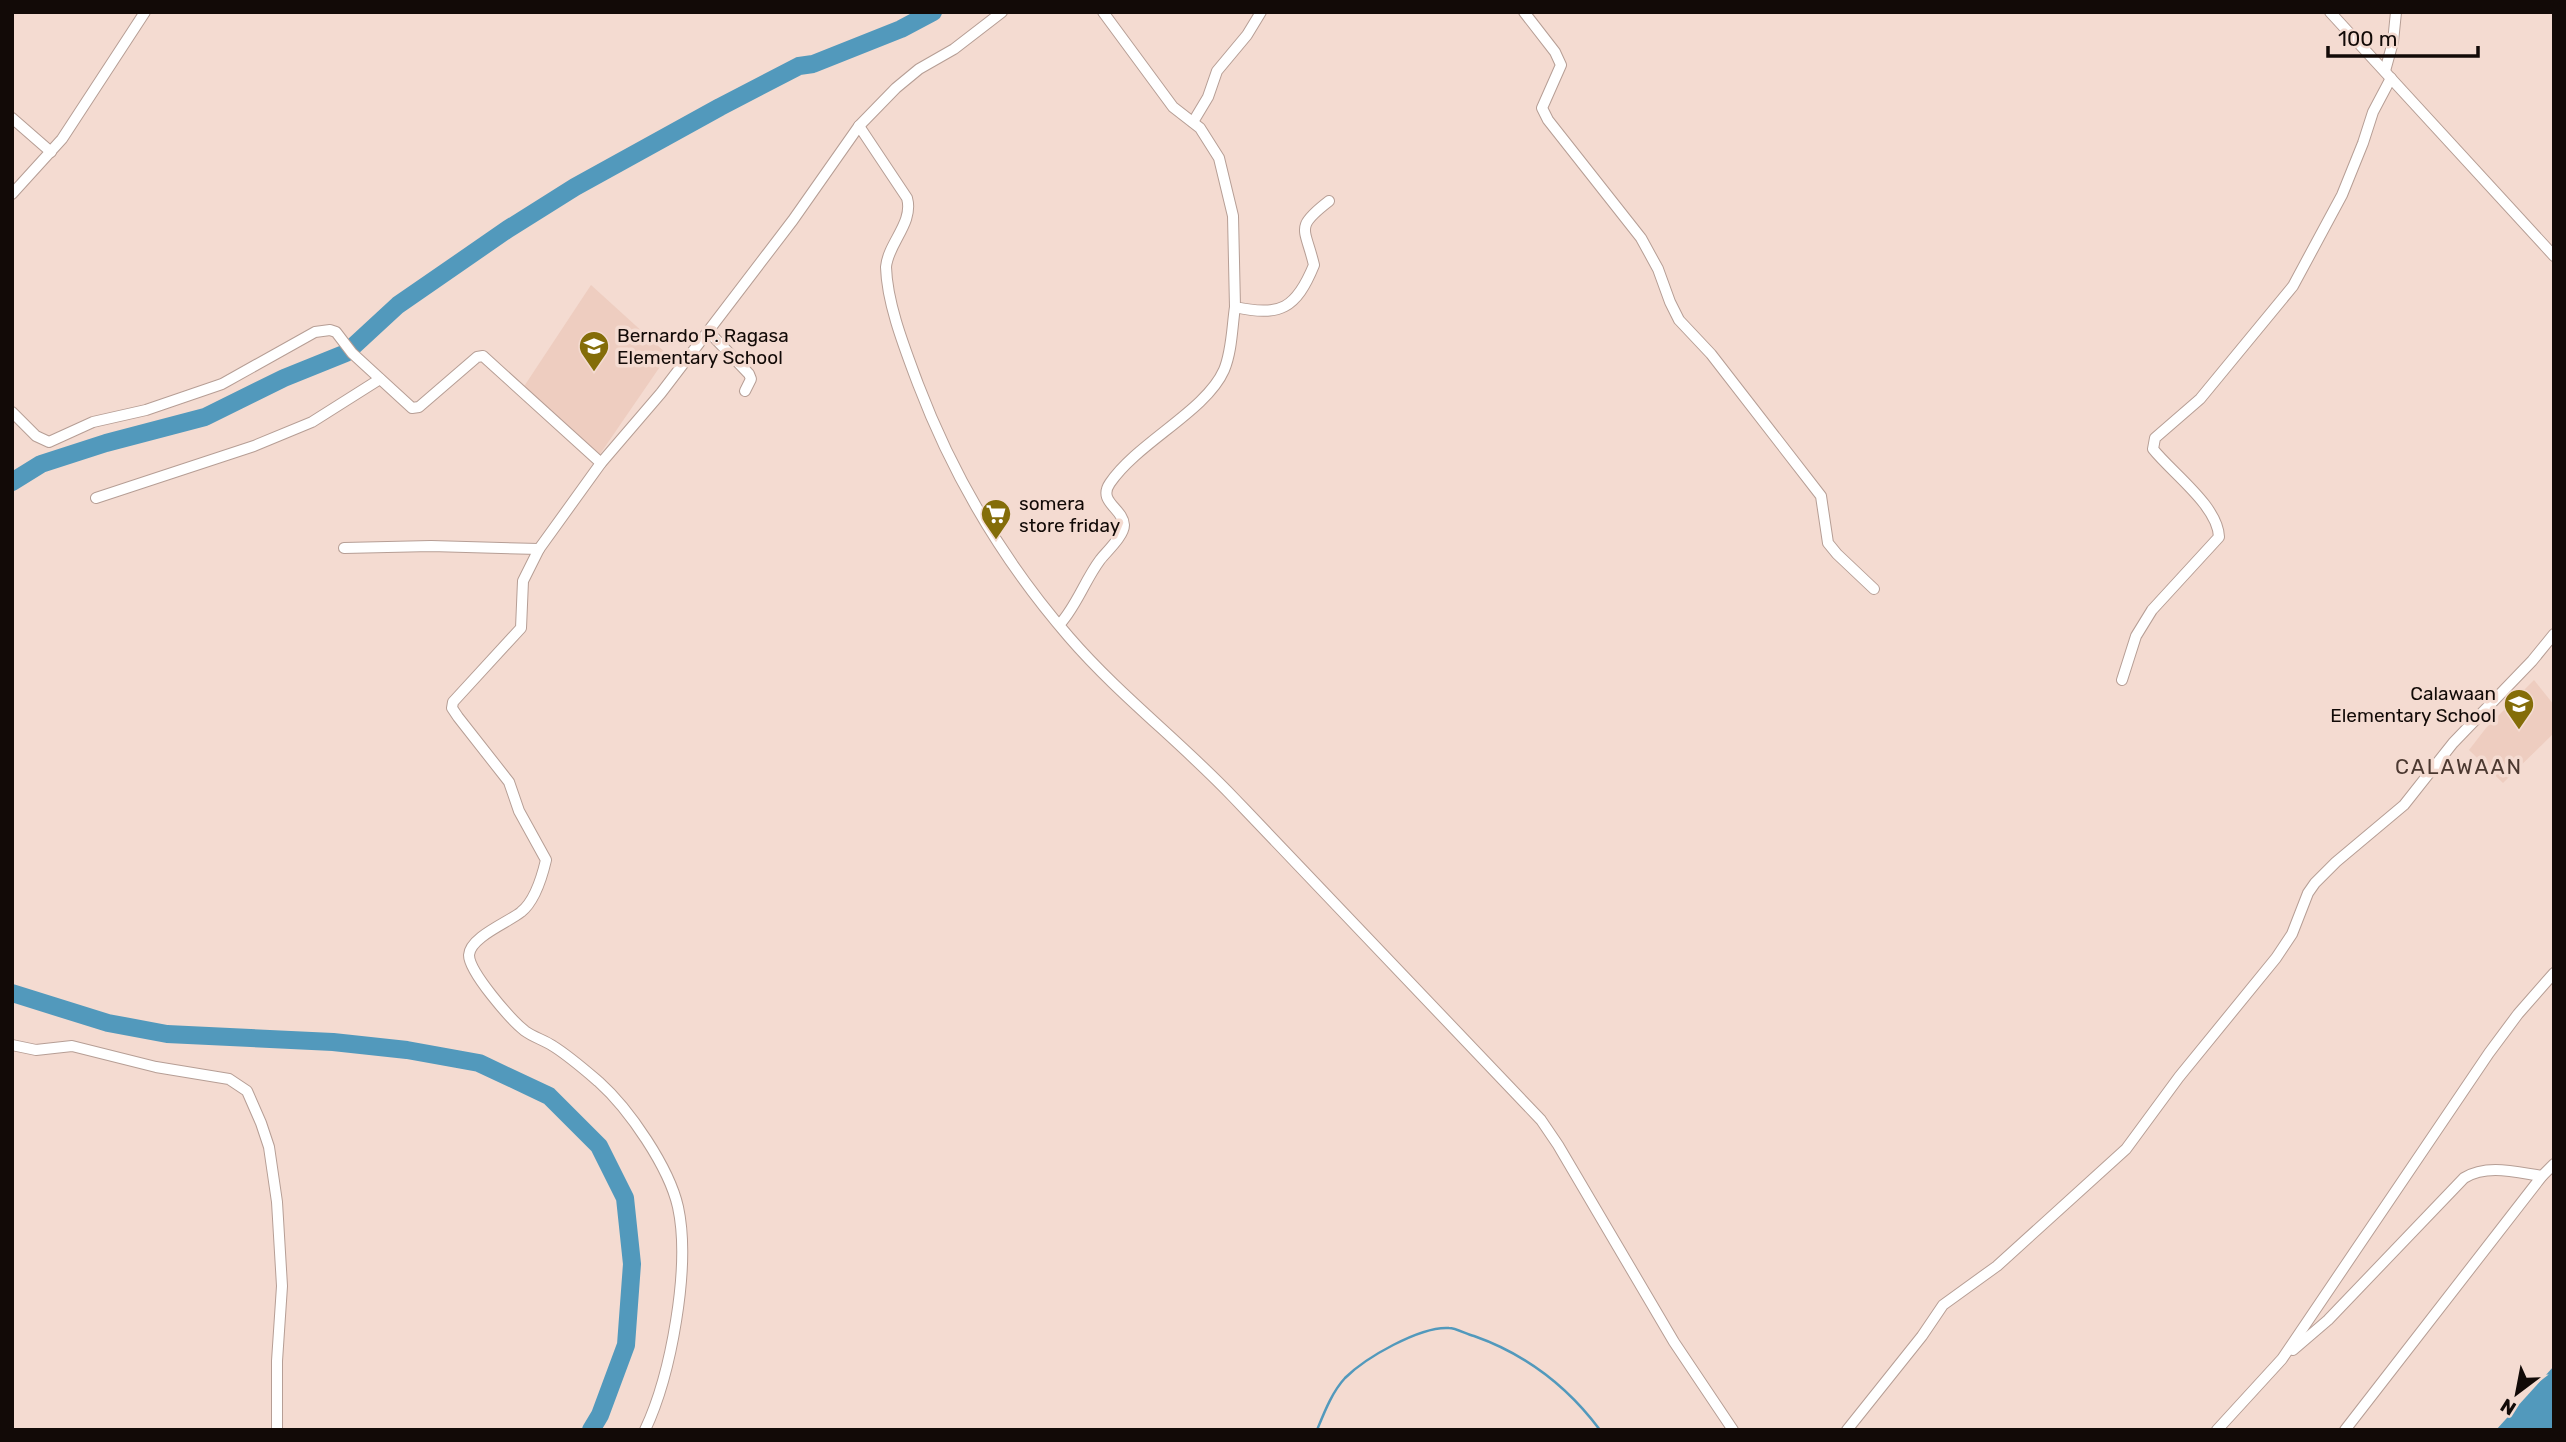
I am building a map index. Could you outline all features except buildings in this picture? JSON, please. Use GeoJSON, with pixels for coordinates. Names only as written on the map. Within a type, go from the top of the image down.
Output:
{"type":"FeatureCollection","features":[{"type":"Feature","properties":{"kind":"street"},"geometry":{"type":"LineString","coordinates":[[12,194],[51,152],[76,119],[145,12]]}},
{"type":"Feature","properties":{"kind":"street"},"geometry":{"type":"LineString","coordinates":[[645,1430],[662,1385],[674,1332],[681,1262],[680,1222],[673,1193],[656,1156],[627,1114],[600,1083],[552,1045],[524,1030],[511,1018],[471,966],[469,955],[472,948],[486,934],[521,912],[534,896],[546,860],[519,811],[509,782],[458,718],[452,708],[453,702],[460,691],[522,628],[523,582],[539,549],[601,463],[661,393],[793,220],[859,126],[919,69],[954,49],[1002,12]]}},
{"type":"Feature","properties":{"kind":"street"},"geometry":{"type":"LineString","coordinates":[[1060,624],[1097,564],[1122,532],[1122,520],[1105,492],[1110,482],[1154,437],[1191,408],[1219,379],[1229,354],[1235,307],[1233,216],[1219,158],[1210,141],[1193,122],[1173,107],[1103,12]]}},
{"type":"Feature","properties":{"kind":"street"},"geometry":{"type":"LineString","coordinates":[[1193,122],[1208,97],[1217,71],[1247,36],[1261,12]]}},
{"type":"Feature","properties":{"kind":"street"},"geometry":{"type":"LineString","coordinates":[[1524,12],[1560,59],[1558,74],[1542,108],[1548,120],[1641,238],[1658,269],[1679,320],[1711,355],[1821,496],[1828,543],[1874,589]]}},
{"type":"Feature","properties":{"kind":"street"},"geometry":{"type":"LineString","coordinates":[[2330,12],[2554,256]]}},
{"type":"Feature","properties":{"kind":"street"},"geometry":{"type":"LineString","coordinates":[[2122,680],[2136,636],[2152,610],[2219,537],[2210,513],[2153,449],[2155,438],[2206,393],[2293,286],[2342,195],[2388,75],[2396,12]]}},
{"type":"Feature","properties":{"kind":"street"},"geometry":{"type":"LineString","coordinates":[[12,118],[51,152]]}},
{"type":"Feature","properties":{"kind":"street"},"geometry":{"type":"LineString","coordinates":[[859,126],[907,198],[910,208],[887,258],[886,275],[902,337],[935,429],[1011,564],[1093,661],[1231,794],[1541,1120],[1674,1342],[1733,1430]]}},
{"type":"Feature","properties":{"kind":"street"},"geometry":{"type":"LineString","coordinates":[[1235,307],[1270,312],[1283,309],[1291,302],[1305,285],[1314,265],[1304,233],[1306,220],[1329,201]]}},
{"type":"Feature","properties":{"kind":"street"},"geometry":{"type":"LineString","coordinates":[[12,412],[42,440],[49,442],[93,422],[146,410],[222,384],[315,332],[330,330],[408,405],[416,408],[477,357],[483,356],[601,463]]}},
{"type":"Feature","properties":{"kind":"street"},"geometry":{"type":"LineString","coordinates":[[708,331],[750,374],[751,379],[744,391]]}},
{"type":"Feature","properties":{"kind":"street"},"geometry":{"type":"LineString","coordinates":[[96,498],[254,446],[312,422],[380,379]]}},
{"type":"Feature","properties":{"kind":"street"},"geometry":{"type":"LineString","coordinates":[[12,430],[22,423]]}},
{"type":"Feature","properties":{"kind":"street"},"geometry":{"type":"LineString","coordinates":[[344,548],[431,546],[539,549]]}},
{"type":"Feature","properties":{"kind":"street"},"geometry":{"type":"LineString","coordinates":[[1847,1430],[1922,1336],[1943,1305],[1997,1266],[2126,1149],[2179,1077],[2276,958],[2292,934],[2308,893],[2315,883],[2404,805],[2460,735],[2525,669],[2554,634]]}},
{"type":"Feature","properties":{"kind":"street"},"geometry":{"type":"LineString","coordinates":[[2282,1359],[2481,1063],[2518,1014],[2554,973]]}},
{"type":"Feature","properties":{"kind":"street"},"geometry":{"type":"LineString","coordinates":[[12,1045],[36,1050],[72,1046],[156,1067],[229,1079],[247,1091],[269,1147],[277,1202],[282,1286],[277,1430]]}},
{"type":"Feature","properties":{"kind":"street"},"geometry":{"type":"LineString","coordinates":[[2344,1430],[2554,1164]]}},
{"type":"Feature","properties":{"kind":"street"},"geometry":{"type":"LineString","coordinates":[[2217,1430],[2282,1359],[2328,1320],[2464,1178],[2476,1171],[2488,1169],[2542,1176]]}},
{"type":"Feature","properties":{"kind":"shaded area","name":"Bernardo P. Ragasa Elementary School"},"geometry":{"type":"Polygon","coordinates":[[[591,285],[668,355],[598,457],[521,391],[591,285]]]}},
{"type":"Feature","properties":{"kind":"shaded area","name":"Calawaan Elementary School"},"geometry":{"type":"Polygon","coordinates":[[[2534,680],[2554,705],[2554,733],[2503,783],[2469,750],[2486,728],[2534,680]]]}},
{"type":"Feature","properties":{"kind":"water"},"geometry":{"type":"Polygon","coordinates":[[[2554,1366],[2554,1430],[2496,1430],[2554,1366]]]}},
{"type":"Feature","properties":{"kind":"waterway"},"geometry":{"type":"LineString","coordinates":[[12,482],[41,464],[106,443],[205,417],[284,378],[346,353],[398,305],[508,229],[575,187],[799,66],[813,64],[901,29],[933,12]]}},
{"type":"Feature","properties":{"kind":"waterway"},"geometry":{"type":"LineString","coordinates":[[12,993],[108,1023],[167,1034],[333,1042],[407,1050],[479,1063],[549,1096],[599,1146],[625,1198],[632,1264],[626,1345],[600,1415],[591,1430]]}},
{"type":"Feature","properties":{"kind":"waterway"},"geometry":{"type":"LineString","coordinates":[[1317,1430],[1336,1390],[1354,1370],[1379,1353],[1409,1338],[1423,1332],[1449,1328],[1493,1343],[1528,1362],[1560,1386],[1600,1430]]}},
{"type":"Feature","properties":{"kind":"place","name":"Bernardo P. Ragasa Elementary School"},"geometry":{"type":"Point","coordinates":[594,373]}},
{"type":"Feature","properties":{"kind":"place","name":"somera store friday"},"geometry":{"type":"Point","coordinates":[996,541]}},
{"type":"Feature","properties":{"kind":"place","name":"Calawaan Elementary School"},"geometry":{"type":"Point","coordinates":[2519,731]}},
{"type":"Feature","properties":{"kind":"district","name":"CALAWAAN"},"geometry":{"type":"Point","coordinates":[2459,767]}}]}
